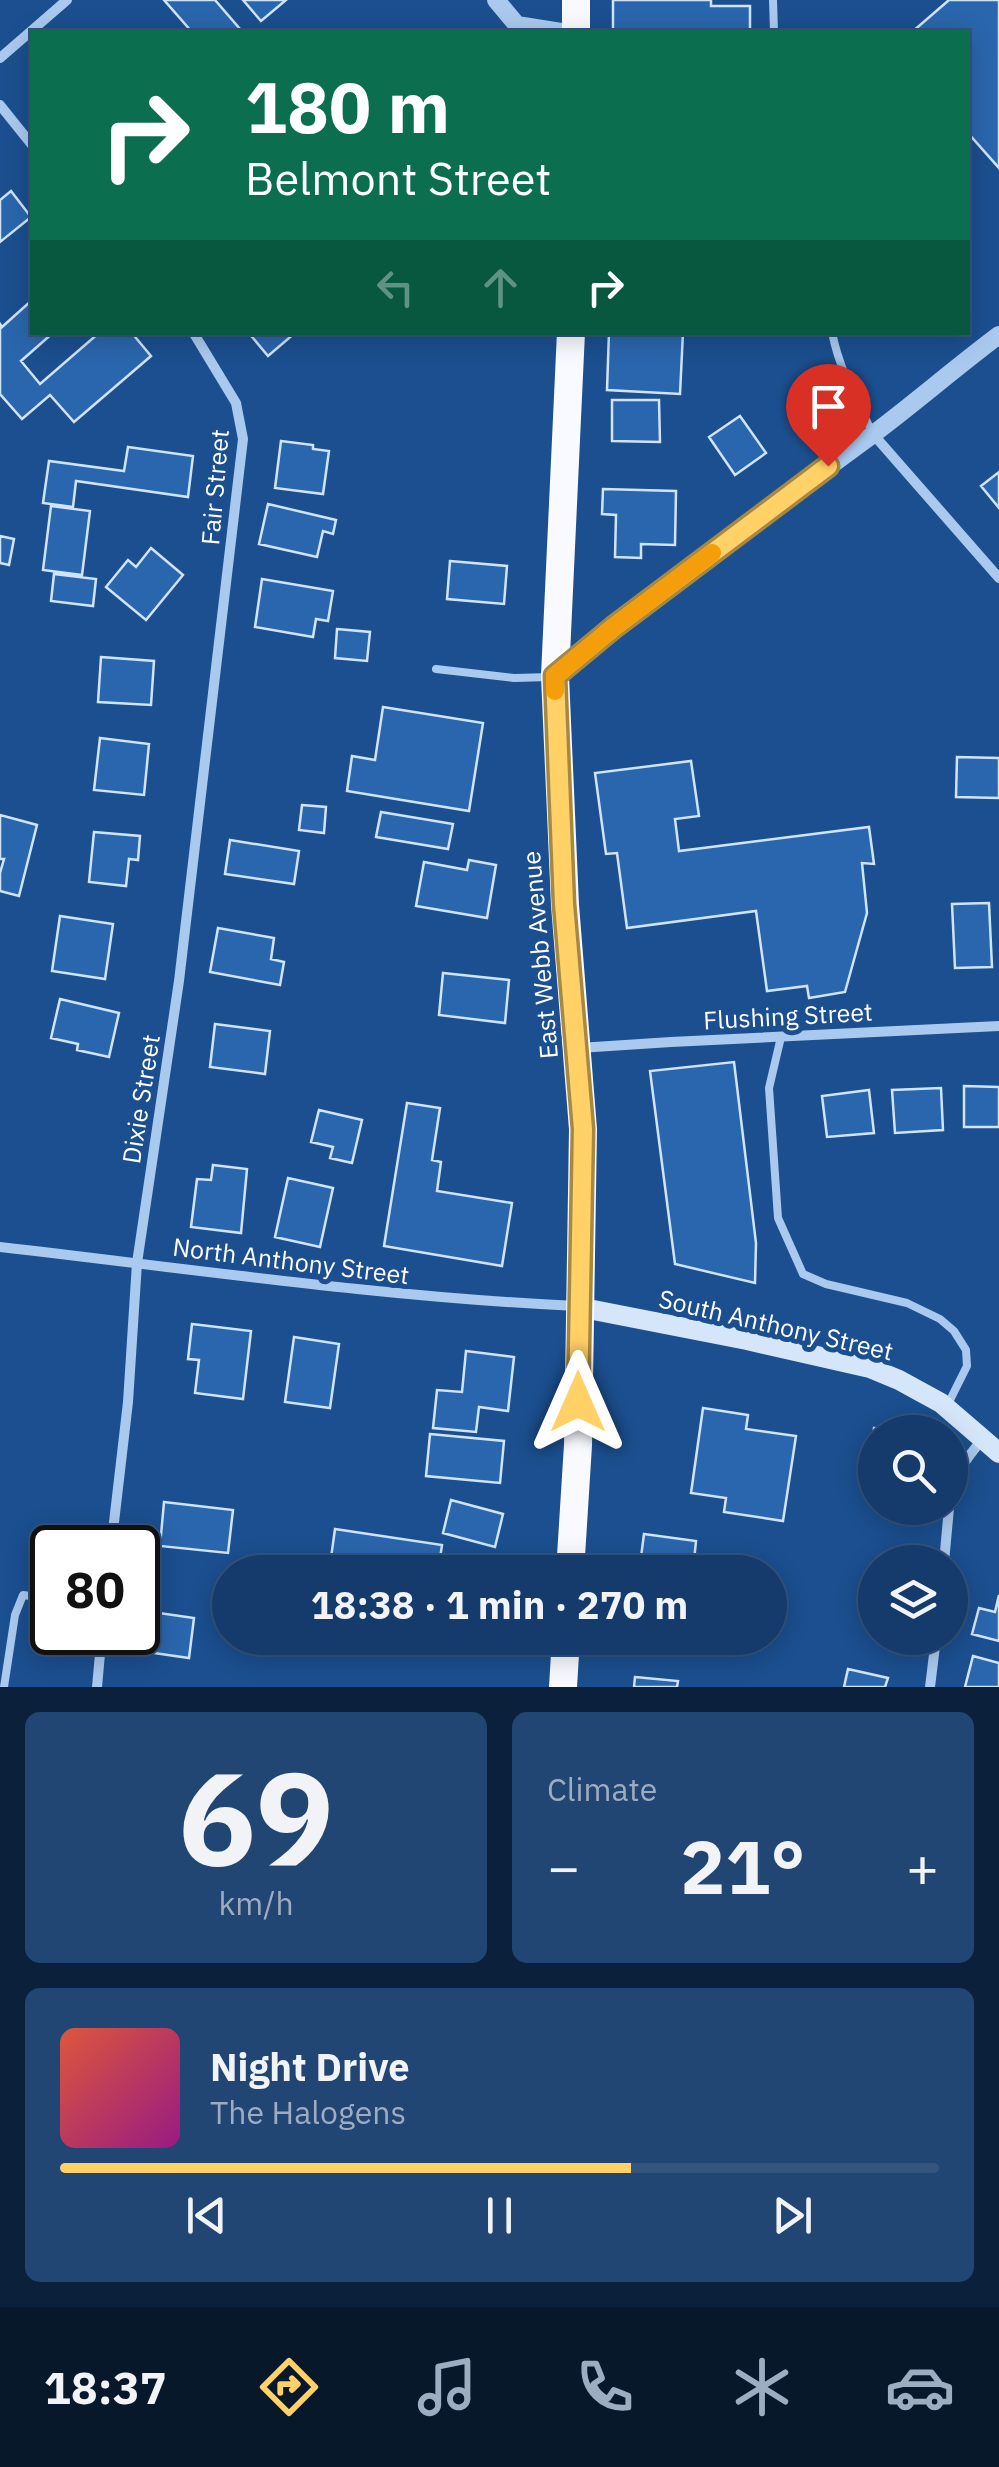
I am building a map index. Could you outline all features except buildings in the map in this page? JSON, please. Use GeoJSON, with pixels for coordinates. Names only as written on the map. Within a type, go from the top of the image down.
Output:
{"type":"FeatureCollection","features":[{"type":"Feature","properties":{"kind":"highway"},"geometry":{"type":"LineString","coordinates":[[576,0],[576,30]]}},
{"type":"Feature","properties":{"kind":"highway","name":"East Webb Avenue"},"geometry":{"type":"LineString","coordinates":[[571,335],[555,676],[564,904],[583,1129],[578,1446],[571,1555]]}},
{"type":"Feature","properties":{"kind":"highway"},"geometry":{"type":"LineString","coordinates":[[562,1687],[565,1655]]}},
{"type":"Feature","properties":{"kind":"main road","name":"South Anthony Street"},"geometry":{"type":"LineString","coordinates":[[578,1306],[870,1368],[946,1408],[991,1446]]}},
{"type":"Feature","properties":{"kind":"street"},"geometry":{"type":"LineString","coordinates":[[32,30],[67,0]]}},
{"type":"Feature","properties":{"kind":"street"},"geometry":{"type":"LineString","coordinates":[[496,0],[512,29]]}},
{"type":"Feature","properties":{"kind":"street"},"geometry":{"type":"LineString","coordinates":[[0,58],[30,32]]}},
{"type":"Feature","properties":{"kind":"street"},"geometry":{"type":"LineString","coordinates":[[0,106],[30,143]]}},
{"type":"Feature","properties":{"kind":"street","name":"Fair Street"},"geometry":{"type":"LineString","coordinates":[[195,335],[236,403],[243,439],[217,656]]}},
{"type":"Feature","properties":{"kind":"street"},"geometry":{"type":"LineString","coordinates":[[555,676],[999,335]]}},
{"type":"Feature","properties":{"kind":"street"},"geometry":{"type":"LineString","coordinates":[[873,434],[999,578]]}},
{"type":"Feature","properties":{"kind":"street","name":"Dixie Street"},"geometry":{"type":"LineString","coordinates":[[114,1525],[128,1402],[137,1263],[179,981],[217,656]]}},
{"type":"Feature","properties":{"kind":"street","name":"Flushing Street"},"geometry":{"type":"LineString","coordinates":[[578,1048],[999,1026]]}},
{"type":"Feature","properties":{"kind":"street","name":"North Anthony Street"},"geometry":{"type":"LineString","coordinates":[[0,1247],[366,1292],[578,1306]]}},
{"type":"Feature","properties":{"kind":"street"},"geometry":{"type":"LineString","coordinates":[[968,1457],[991,1446]]}},
{"type":"Feature","properties":{"kind":"street"},"geometry":{"type":"LineString","coordinates":[[97,1687],[100,1655]]}},
{"type":"Feature","properties":{"kind":"street"},"geometry":{"type":"LineString","coordinates":[[930,1687],[934,1655]]}},
{"type":"Feature","properties":{"kind":"lane"},"geometry":{"type":"LineString","coordinates":[[773,0],[774,30]]}},
{"type":"Feature","properties":{"kind":"lane"},"geometry":{"type":"LineString","coordinates":[[832,335],[849,386],[873,434]]}},
{"type":"Feature","properties":{"kind":"lane"},"geometry":{"type":"LineString","coordinates":[[436,669],[514,678],[555,676]]}},
{"type":"Feature","properties":{"kind":"lane"},"geometry":{"type":"LineString","coordinates":[[780,1036],[769,1088],[778,1218],[786,1240],[803,1274],[826,1284],[907,1303],[940,1319],[954,1331],[966,1350],[967,1366],[946,1408]]}},
{"type":"Feature","properties":{"kind":"lane"},"geometry":{"type":"LineString","coordinates":[[4,1687],[15,1615],[23,1596],[30,1597]]}},
{"type":"Feature","properties":{"kind":"slow traffic"},"geometry":{"type":"LineString","coordinates":[[555,691],[555,676],[712,553]]}},
{"type":"Feature","properties":{"kind":"route"},"geometry":{"type":"LineString","coordinates":[[578,1402],[583,1129],[564,904],[555,676],[828,466]]}}]}
